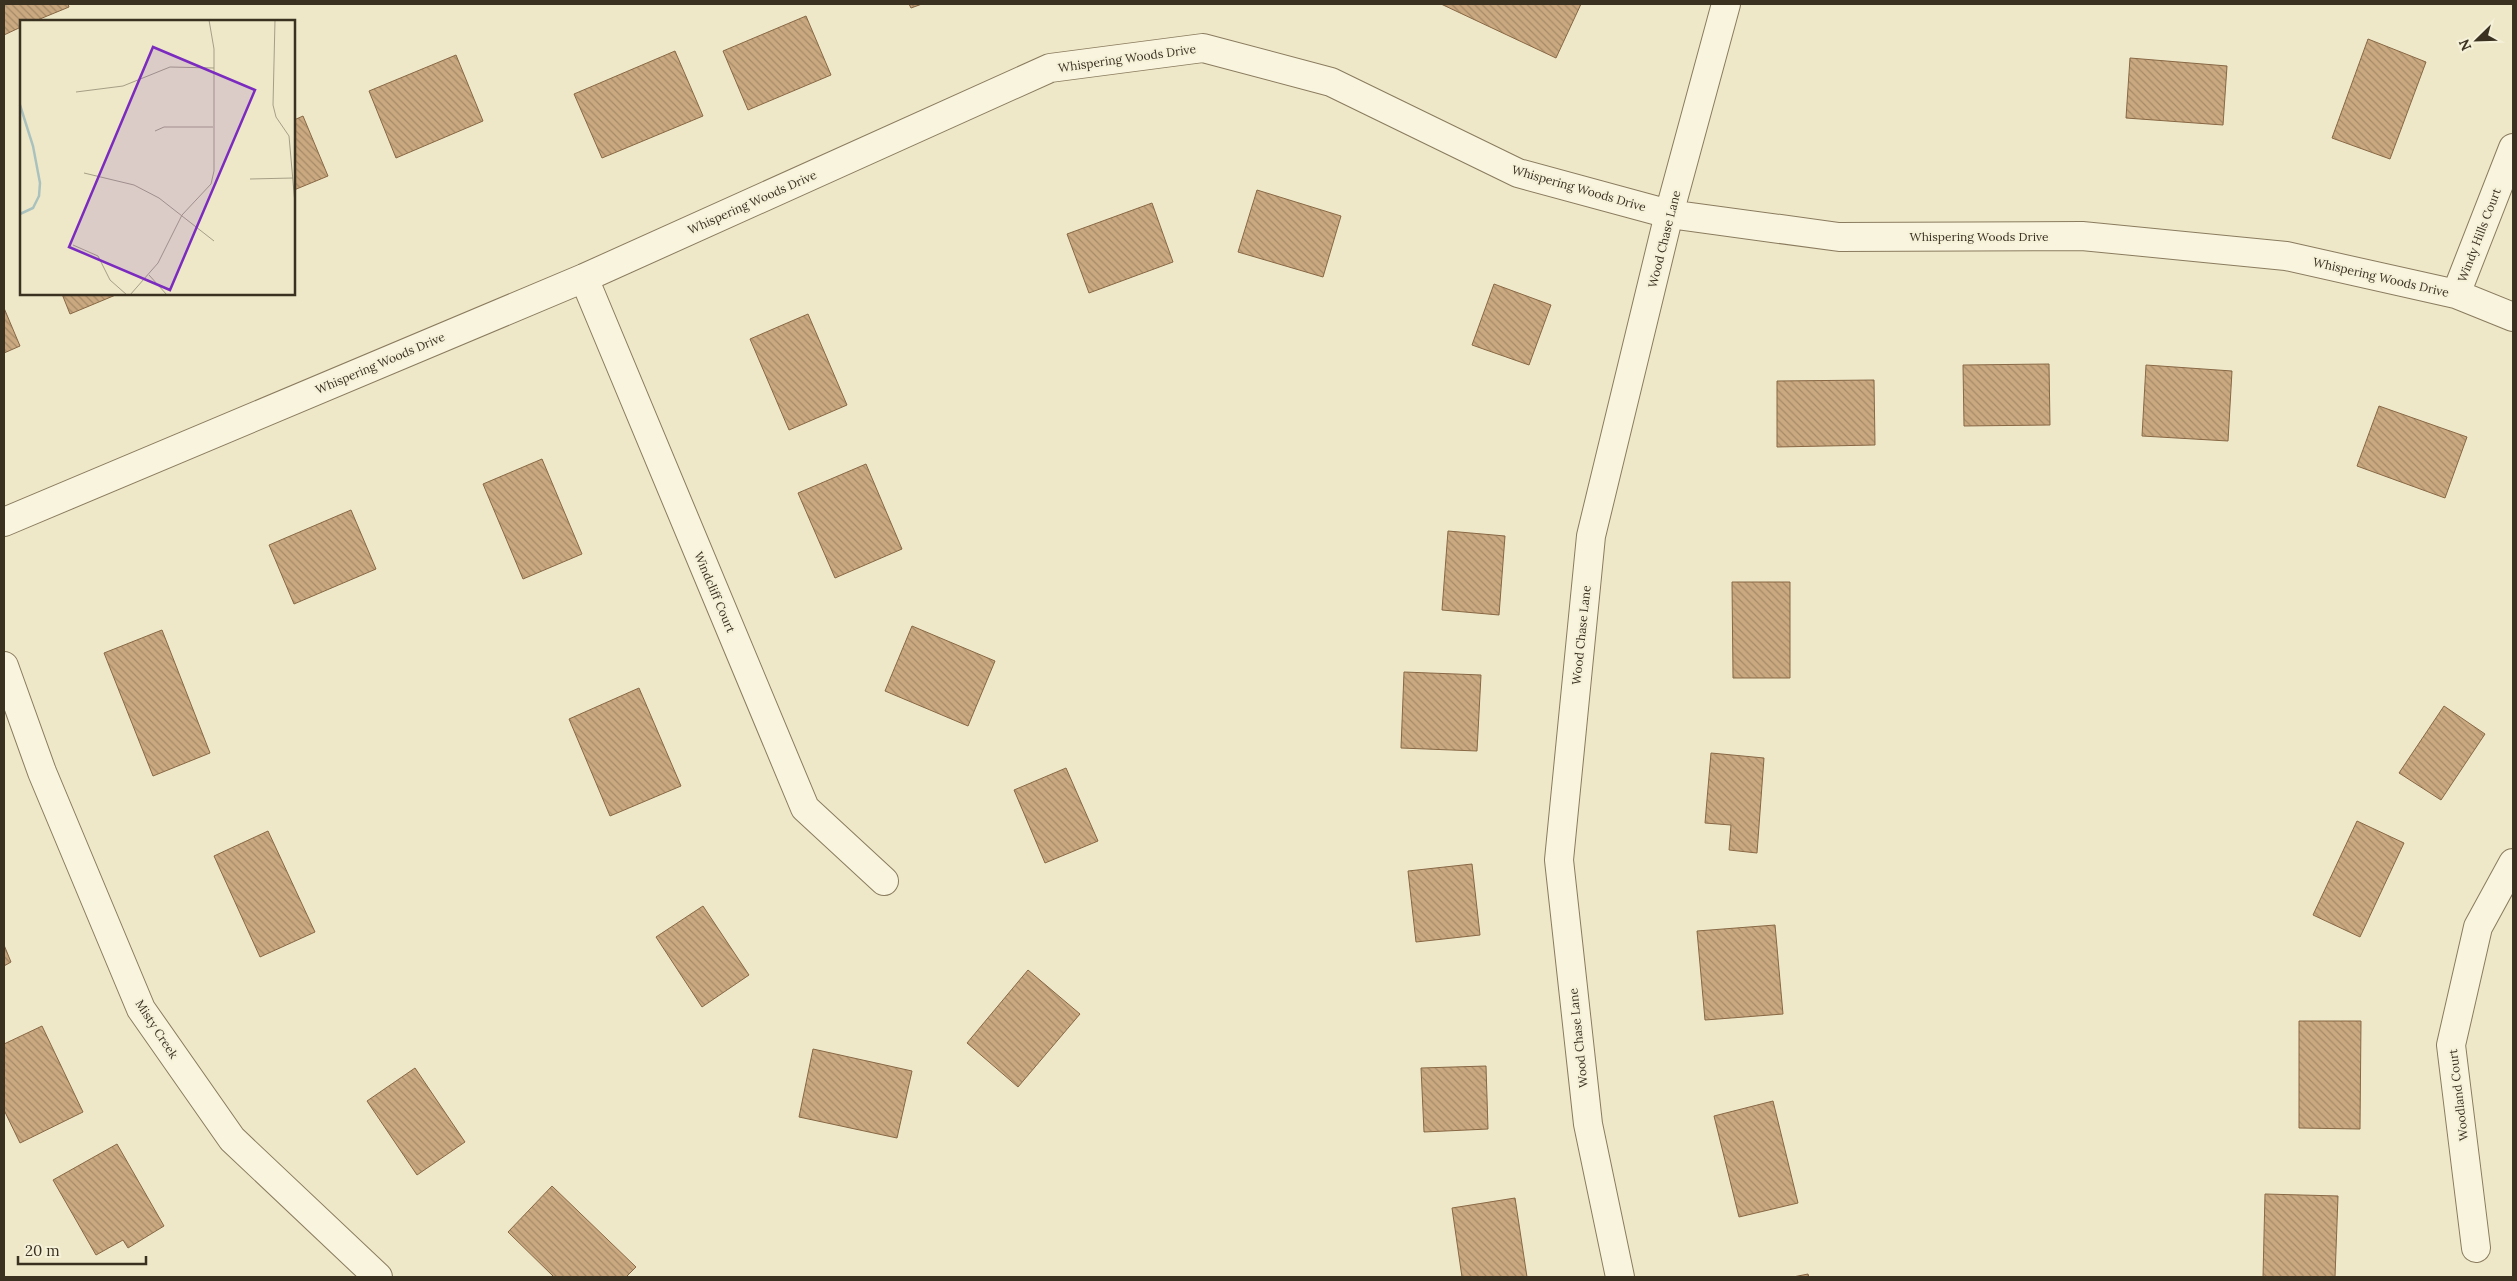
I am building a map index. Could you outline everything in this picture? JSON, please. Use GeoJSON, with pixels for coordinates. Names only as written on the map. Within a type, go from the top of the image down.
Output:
{"type":"FeatureCollection","features":[{"type":"Feature","properties":{"kind":"street","name":"Wood Chase Lane"},"geometry":{"type":"LineString","coordinates":[[1620,1277],[1588,1124],[1559,860],[1591,536],[1669,214],[1726,4]]}},
{"type":"Feature","properties":{"kind":"street","name":"Whispering Woods Drive"},"geometry":{"type":"LineString","coordinates":[[4,522],[584,278],[1050,68],[1202,48],[1331,82],[1518,173],[1669,214],[1839,237],[2082,236],[2276,255],[2456,294],[2513,317]]}},
{"type":"Feature","properties":{"kind":"street","name":"Windy Hills Court"},"geometry":{"type":"LineString","coordinates":[[2456,294],[2513,148]]}},
{"type":"Feature","properties":{"kind":"street","name":"Windcliff Court"},"geometry":{"type":"LineString","coordinates":[[584,278],[806,808],[884,881]]}},
{"type":"Feature","properties":{"kind":"street","name":"Misty Creek"},"geometry":{"type":"LineString","coordinates":[[4,666],[42,772],[141,1009],[232,1139],[378,1277]]}},
{"type":"Feature","properties":{"kind":"street","name":"Woodland Court"},"geometry":{"type":"LineString","coordinates":[[2476,1248],[2451,1045],[2478,927],[2513,863]]}},
{"type":"Feature","properties":{"kind":"building"},"geometry":{"type":"Polygon","coordinates":[[[4,4],[68,4],[69,7],[37,20],[20,20],[20,27],[4,35],[4,4]]]}},
{"type":"Feature","properties":{"kind":"building"},"geometry":{"type":"Polygon","coordinates":[[[909,4],[922,4],[911,8],[909,4]]]}},
{"type":"Feature","properties":{"kind":"building"},"geometry":{"type":"Polygon","coordinates":[[[1441,4],[1581,4],[1556,58],[1441,4]]]}},
{"type":"Feature","properties":{"kind":"building"},"geometry":{"type":"Polygon","coordinates":[[[806,16],[831,75],[748,110],[723,51],[806,16]]]}},
{"type":"Feature","properties":{"kind":"building"},"geometry":{"type":"Polygon","coordinates":[[[2368,39],[2426,62],[2390,159],[2332,138],[2368,39]]]}},
{"type":"Feature","properties":{"kind":"building"},"geometry":{"type":"Polygon","coordinates":[[[675,51],[703,116],[602,158],[574,94],[675,51]]]}},
{"type":"Feature","properties":{"kind":"building"},"geometry":{"type":"Polygon","coordinates":[[[456,55],[483,121],[396,158],[369,91],[456,55]]]}},
{"type":"Feature","properties":{"kind":"building"},"geometry":{"type":"Polygon","coordinates":[[[2130,58],[2227,66],[2223,125],[2126,118],[2130,58]]]}},
{"type":"Feature","properties":{"kind":"building"},"geometry":{"type":"Polygon","coordinates":[[[303,116],[328,176],[295,190],[295,120],[303,116]]]}},
{"type":"Feature","properties":{"kind":"building"},"geometry":{"type":"Polygon","coordinates":[[[1257,190],[1341,216],[1323,277],[1238,252],[1257,190]]]}},
{"type":"Feature","properties":{"kind":"building"},"geometry":{"type":"Polygon","coordinates":[[[1152,203],[1173,262],[1089,293],[1067,234],[1152,203]]]}},
{"type":"Feature","properties":{"kind":"building"},"geometry":{"type":"Polygon","coordinates":[[[1494,284],[1551,305],[1529,365],[1472,345],[1494,284]]]}},
{"type":"Feature","properties":{"kind":"building"},"geometry":{"type":"Polygon","coordinates":[[[62,295],[116,295],[70,314],[62,295]]]}},
{"type":"Feature","properties":{"kind":"building"},"geometry":{"type":"Polygon","coordinates":[[[4,308],[20,346],[4,353],[4,308]]]}},
{"type":"Feature","properties":{"kind":"building"},"geometry":{"type":"Polygon","coordinates":[[[808,314],[847,405],[789,430],[750,339],[808,314]]]}},
{"type":"Feature","properties":{"kind":"building"},"geometry":{"type":"Polygon","coordinates":[[[2049,364],[2050,425],[1964,426],[1963,365],[2049,364]]]}},
{"type":"Feature","properties":{"kind":"building"},"geometry":{"type":"Polygon","coordinates":[[[2146,365],[2232,371],[2228,441],[2142,436],[2146,365]]]}},
{"type":"Feature","properties":{"kind":"building"},"geometry":{"type":"Polygon","coordinates":[[[1874,380],[1875,445],[1777,447],[1777,381],[1874,380]]]}},
{"type":"Feature","properties":{"kind":"building"},"geometry":{"type":"Polygon","coordinates":[[[2379,406],[2467,437],[2445,498],[2357,466],[2379,406]]]}},
{"type":"Feature","properties":{"kind":"building"},"geometry":{"type":"Polygon","coordinates":[[[542,459],[582,554],[523,579],[483,484],[542,459]]]}},
{"type":"Feature","properties":{"kind":"building"},"geometry":{"type":"Polygon","coordinates":[[[866,464],[902,549],[835,578],[798,493],[866,464]]]}},
{"type":"Feature","properties":{"kind":"building"},"geometry":{"type":"Polygon","coordinates":[[[351,510],[376,569],[294,604],[269,545],[351,510]]]}},
{"type":"Feature","properties":{"kind":"building"},"geometry":{"type":"Polygon","coordinates":[[[1448,531],[1505,536],[1499,615],[1442,610],[1448,531]]]}},
{"type":"Feature","properties":{"kind":"building"},"geometry":{"type":"Polygon","coordinates":[[[1732,582],[1790,582],[1790,678],[1733,678],[1732,582]]]}},
{"type":"Feature","properties":{"kind":"building"},"geometry":{"type":"Polygon","coordinates":[[[912,626],[995,661],[968,726],[885,691],[912,626]]]}},
{"type":"Feature","properties":{"kind":"building"},"geometry":{"type":"Polygon","coordinates":[[[162,630],[210,753],[153,776],[104,653],[162,630]]]}},
{"type":"Feature","properties":{"kind":"building"},"geometry":{"type":"Polygon","coordinates":[[[1404,672],[1481,675],[1477,751],[1401,748],[1404,672]]]}},
{"type":"Feature","properties":{"kind":"building"},"geometry":{"type":"Polygon","coordinates":[[[639,688],[681,786],[610,816],[569,719],[639,688]]]}},
{"type":"Feature","properties":{"kind":"building"},"geometry":{"type":"Polygon","coordinates":[[[2444,706],[2485,734],[2441,800],[2399,773],[2444,706]]]}},
{"type":"Feature","properties":{"kind":"building"},"geometry":{"type":"Polygon","coordinates":[[[1711,753],[1764,758],[1757,853],[1729,850],[1731,825],[1705,823],[1711,753]]]}},
{"type":"Feature","properties":{"kind":"building"},"geometry":{"type":"Polygon","coordinates":[[[1066,768],[1098,841],[1045,863],[1014,790],[1066,768]]]}},
{"type":"Feature","properties":{"kind":"building"},"geometry":{"type":"Polygon","coordinates":[[[2357,821],[2404,843],[2360,937],[2313,915],[2357,821]]]}},
{"type":"Feature","properties":{"kind":"building"},"geometry":{"type":"Polygon","coordinates":[[[268,831],[315,932],[260,957],[214,856],[268,831]]]}},
{"type":"Feature","properties":{"kind":"building"},"geometry":{"type":"Polygon","coordinates":[[[1472,864],[1480,935],[1416,942],[1408,871],[1472,864]]]}},
{"type":"Feature","properties":{"kind":"building"},"geometry":{"type":"Polygon","coordinates":[[[703,906],[749,975],[702,1007],[656,937],[703,906]]]}},
{"type":"Feature","properties":{"kind":"building"},"geometry":{"type":"Polygon","coordinates":[[[1775,925],[1783,1014],[1705,1020],[1697,931],[1775,925]]]}},
{"type":"Feature","properties":{"kind":"building"},"geometry":{"type":"Polygon","coordinates":[[[4,945],[11,962],[4,966],[4,945]]]}},
{"type":"Feature","properties":{"kind":"building"},"geometry":{"type":"Polygon","coordinates":[[[1028,970],[1080,1014],[1018,1087],[967,1043],[1028,970]]]}},
{"type":"Feature","properties":{"kind":"building"},"geometry":{"type":"Polygon","coordinates":[[[2299,1021],[2361,1021],[2360,1129],[2299,1128],[2299,1021]]]}},
{"type":"Feature","properties":{"kind":"building"},"geometry":{"type":"Polygon","coordinates":[[[42,1026],[83,1112],[20,1143],[4,1110],[4,1044],[42,1026]]]}},
{"type":"Feature","properties":{"kind":"building"},"geometry":{"type":"Polygon","coordinates":[[[813,1049],[912,1071],[897,1138],[799,1117],[813,1049]]]}},
{"type":"Feature","properties":{"kind":"building"},"geometry":{"type":"Polygon","coordinates":[[[1486,1066],[1488,1129],[1424,1132],[1421,1068],[1486,1066]]]}},
{"type":"Feature","properties":{"kind":"building"},"geometry":{"type":"Polygon","coordinates":[[[415,1068],[465,1142],[417,1175],[367,1101],[415,1068]]]}},
{"type":"Feature","properties":{"kind":"building"},"geometry":{"type":"Polygon","coordinates":[[[1773,1101],[1798,1203],[1739,1217],[1714,1116],[1773,1101]]]}},
{"type":"Feature","properties":{"kind":"building"},"geometry":{"type":"Polygon","coordinates":[[[117,1144],[164,1226],[128,1248],[123,1240],[96,1255],[53,1180],[117,1144]]]}},
{"type":"Feature","properties":{"kind":"building"},"geometry":{"type":"Polygon","coordinates":[[[552,1186],[636,1267],[626,1277],[554,1277],[508,1232],[552,1186]]]}},
{"type":"Feature","properties":{"kind":"building"},"geometry":{"type":"Polygon","coordinates":[[[2265,1194],[2338,1196],[2335,1277],[2263,1277],[2265,1194]]]}},
{"type":"Feature","properties":{"kind":"building"},"geometry":{"type":"Polygon","coordinates":[[[1515,1198],[1527,1277],[1462,1277],[1452,1208],[1515,1198]]]}},
{"type":"Feature","properties":{"kind":"building"},"geometry":{"type":"Polygon","coordinates":[[[1808,1274],[1809,1277],[1793,1277],[1808,1274]]]}}]}
